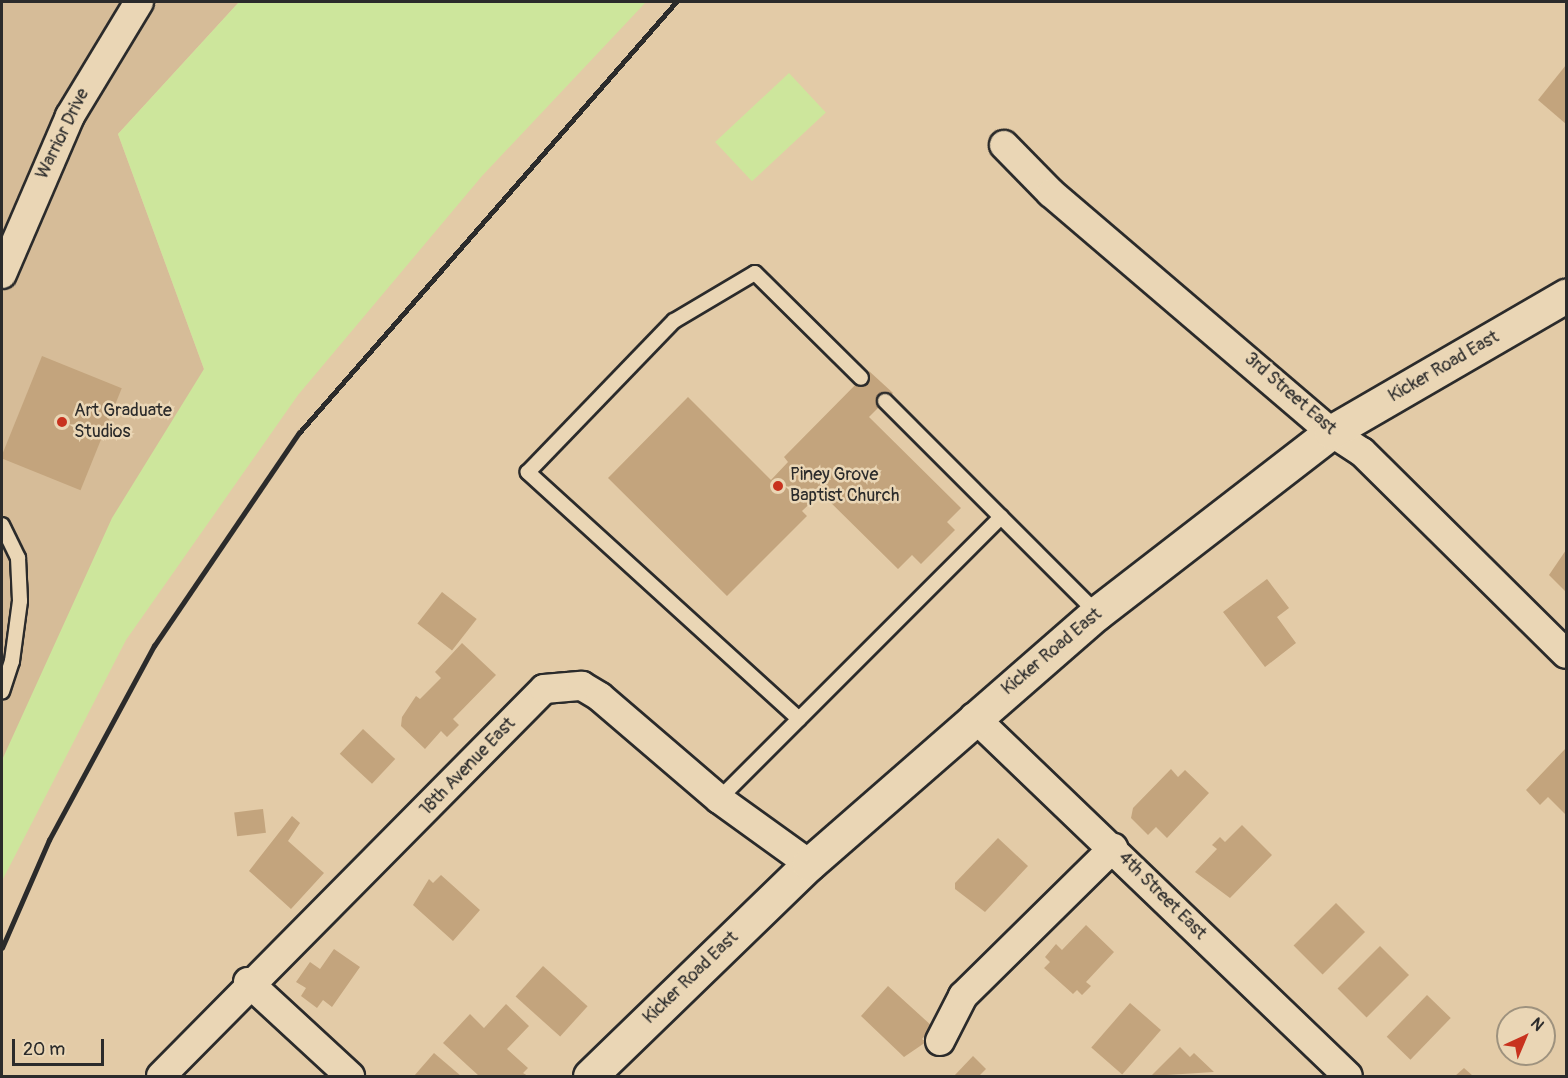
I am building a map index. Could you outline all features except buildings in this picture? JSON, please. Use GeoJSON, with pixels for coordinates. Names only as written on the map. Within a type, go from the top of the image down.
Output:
{"type":"FeatureCollection","features":[{"type":"Feature","properties":{"kind":"main road","name":"Kicker Road East"},"geometry":{"type":"LineString","coordinates":[[590,1077],[809,864],[974,717],[1097,613],[1331,432],[1566,296]]}},
{"type":"Feature","properties":{"kind":"street","name":"Warrior Drive"},"geometry":{"type":"LineString","coordinates":[[2,274],[70,116],[139,2]]}},
{"type":"Feature","properties":{"kind":"street","name":"3rd Street East"},"geometry":{"type":"LineString","coordinates":[[1004,145],[1051,193],[1331,432],[1362,452],[1566,654]]}},
{"type":"Feature","properties":{"kind":"street","name":"18th Avenue East"},"geometry":{"type":"LineString","coordinates":[[161,1077],[248,982],[544,689],[582,686],[719,799],[809,864]]}},
{"type":"Feature","properties":{"kind":"street","name":"4th Street East"},"geometry":{"type":"LineString","coordinates":[[974,717],[1113,848],[1348,1077]]}},
{"type":"Feature","properties":{"kind":"street"},"geometry":{"type":"LineString","coordinates":[[940,1041],[963,996],[1113,848]]}},
{"type":"Feature","properties":{"kind":"street"},"geometry":{"type":"LineString","coordinates":[[248,982],[350,1077]]}},
{"type":"Feature","properties":{"kind":"lane"},"geometry":{"type":"LineString","coordinates":[[799,719],[528,472],[674,321],[755,273],[861,378]]}},
{"type":"Feature","properties":{"kind":"lane"},"geometry":{"type":"LineString","coordinates":[[885,401],[1097,613]]}},
{"type":"Feature","properties":{"kind":"lane"},"geometry":{"type":"LineString","coordinates":[[719,799],[1001,518]]}},
{"type":"Feature","properties":{"kind":"lane"},"geometry":{"type":"LineString","coordinates":[[2,525],[18,558],[20,601],[14,651],[2,691]]}},
{"type":"Feature","properties":{"kind":"shaded area"},"geometry":{"type":"Polygon","coordinates":[[[2,2],[239,2],[118,134],[204,369],[2,835],[2,2]]]}},
{"type":"Feature","properties":{"kind":"green space"},"geometry":{"type":"Polygon","coordinates":[[[239,2],[646,2],[482,176],[298,395],[126,640],[2,881],[2,760],[112,518],[204,369],[118,134],[239,2]]]}},
{"type":"Feature","properties":{"kind":"green space"},"geometry":{"type":"Polygon","coordinates":[[[789,73],[826,112],[752,181],[715,142],[789,73]]]}},
{"type":"Feature","properties":{"kind":"railway"},"geometry":{"type":"LineString","coordinates":[[2,948],[49,840],[154,646],[299,433],[676,2]]}},
{"type":"Feature","properties":{"kind":"place","name":"Art Graduate Studios"},"geometry":{"type":"Point","coordinates":[62,422]}},
{"type":"Feature","properties":{"kind":"place","name":"Piney Grove Baptist Church"},"geometry":{"type":"Point","coordinates":[778,486]}}]}
